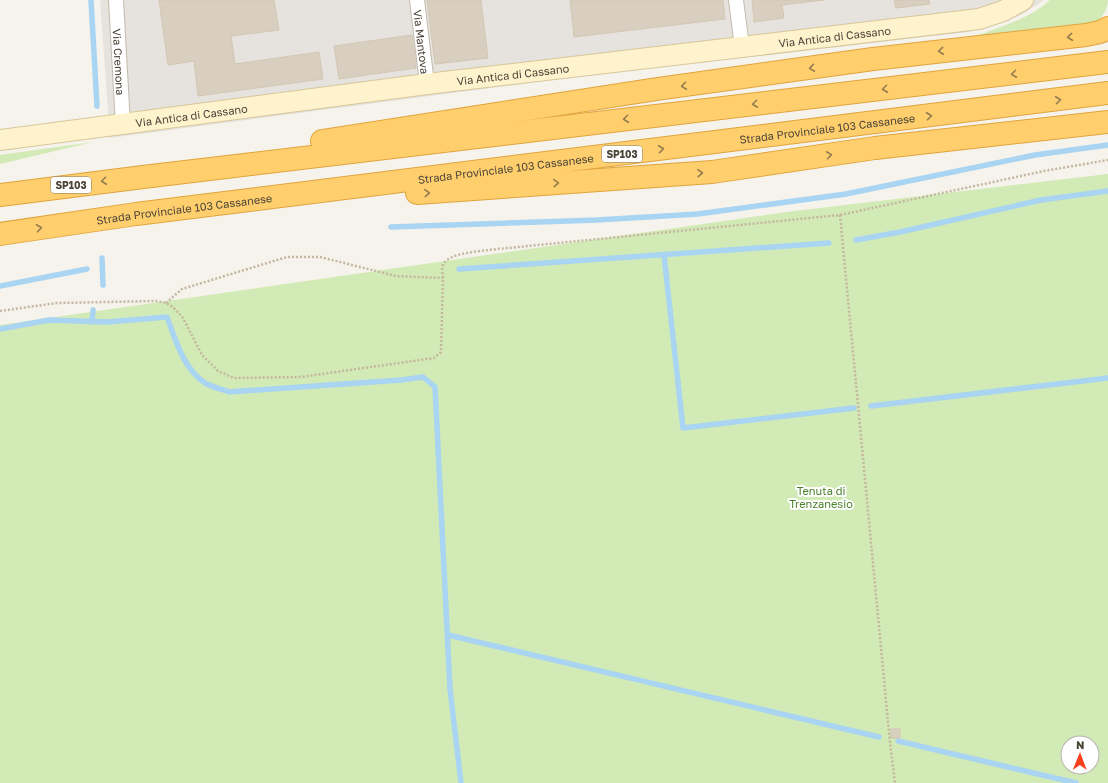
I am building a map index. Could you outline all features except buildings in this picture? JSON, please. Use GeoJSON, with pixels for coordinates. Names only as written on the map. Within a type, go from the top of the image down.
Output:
{"type":"FeatureCollection","features":[{"type":"Feature","properties":{"kind":"highway","name":"SP103"},"geometry":{"type":"LineString","coordinates":[[143,177],[354,136],[865,60],[1086,35],[1100,32],[1108,28]]}},
{"type":"Feature","properties":{"kind":"highway","name":"SP103"},"geometry":{"type":"LineString","coordinates":[[0,195],[1108,62]]}},
{"type":"Feature","properties":{"kind":"highway","name":"Strada Provinciale 103 Cassanese"},"geometry":{"type":"LineString","coordinates":[[0,234],[136,214],[1108,94]]}},
{"type":"Feature","properties":{"kind":"highway","name":"SP103"},"geometry":{"type":"LineString","coordinates":[[136,214],[712,172],[875,148],[1108,122]]}},
{"type":"Feature","properties":{"kind":"main road","name":"Via Antica di Cassano"},"geometry":{"type":"LineString","coordinates":[[0,140],[427,84],[979,19],[1003,11],[1023,0]]}},
{"type":"Feature","properties":{"kind":"street","name":"Via Cremona"},"geometry":{"type":"LineString","coordinates":[[116,0],[123,125]]}},
{"type":"Feature","properties":{"kind":"street","name":"Via Mantova"},"geometry":{"type":"LineString","coordinates":[[417,0],[427,84]]}},
{"type":"Feature","properties":{"kind":"street"},"geometry":{"type":"LineString","coordinates":[[736,0],[742,47]]}},
{"type":"Feature","properties":{"kind":"path"},"geometry":{"type":"LineString","coordinates":[[0,311],[57,303],[156,301],[166,303],[174,307],[183,318],[202,355],[218,371],[234,378],[301,377],[434,358],[441,352],[442,267],[447,260],[455,256],[488,250],[840,215],[1044,171],[1108,160]]}},
{"type":"Feature","properties":{"kind":"path"},"geometry":{"type":"LineString","coordinates":[[840,215],[895,783]]}},
{"type":"Feature","properties":{"kind":"path"},"geometry":{"type":"LineString","coordinates":[[166,303],[182,289],[287,257],[320,258],[396,276],[443,278]]}},
{"type":"Feature","properties":{"kind":"shaded area"},"geometry":{"type":"Polygon","coordinates":[[[100,0],[1044,0],[1021,15],[1001,23],[969,32],[590,75],[110,138],[100,0]]]}},
{"type":"Feature","properties":{"kind":"green space"},"geometry":{"type":"Polygon","coordinates":[[[1050,0],[1108,0],[1104,14],[1093,25],[964,41],[1031,14],[1050,0]]]}},
{"type":"Feature","properties":{"kind":"green space"},"geometry":{"type":"Polygon","coordinates":[[[93,142],[0,164],[0,155],[93,142]]]}},
{"type":"Feature","properties":{"kind":"green space","name":"Tenuta di Trenzanesio"},"geometry":{"type":"Polygon","coordinates":[[[1108,174],[1108,783],[0,783],[0,325],[786,212],[1108,174]]]}},
{"type":"Feature","properties":{"kind":"waterway"},"geometry":{"type":"LineString","coordinates":[[91,0],[97,106]]}},
{"type":"Feature","properties":{"kind":"waterway"},"geometry":{"type":"LineString","coordinates":[[391,227],[597,220],[698,214],[846,194],[1035,155],[1108,145]]}},
{"type":"Feature","properties":{"kind":"waterway"},"geometry":{"type":"LineString","coordinates":[[856,240],[900,232],[1041,200],[1108,191]]}},
{"type":"Feature","properties":{"kind":"waterway"},"geometry":{"type":"LineString","coordinates":[[459,269],[829,243]]}},
{"type":"Feature","properties":{"kind":"waterway"},"geometry":{"type":"LineString","coordinates":[[664,255],[683,428],[854,408]]}},
{"type":"Feature","properties":{"kind":"waterway"},"geometry":{"type":"LineString","coordinates":[[102,258],[103,285]]}},
{"type":"Feature","properties":{"kind":"waterway"},"geometry":{"type":"LineString","coordinates":[[0,286],[87,269]]}},
{"type":"Feature","properties":{"kind":"waterway"},"geometry":{"type":"LineString","coordinates":[[92,322],[93,310]]}},
{"type":"Feature","properties":{"kind":"waterway"},"geometry":{"type":"LineString","coordinates":[[0,329],[49,320],[107,322],[167,317],[181,353],[191,370],[205,383],[229,392],[401,380],[423,377],[435,387],[450,689],[461,783]]}},
{"type":"Feature","properties":{"kind":"waterway"},"geometry":{"type":"LineString","coordinates":[[871,406],[1108,378]]}},
{"type":"Feature","properties":{"kind":"waterway"},"geometry":{"type":"LineString","coordinates":[[448,635],[879,737]]}},
{"type":"Feature","properties":{"kind":"waterway"},"geometry":{"type":"LineString","coordinates":[[898,741],[1076,783]]}}]}
